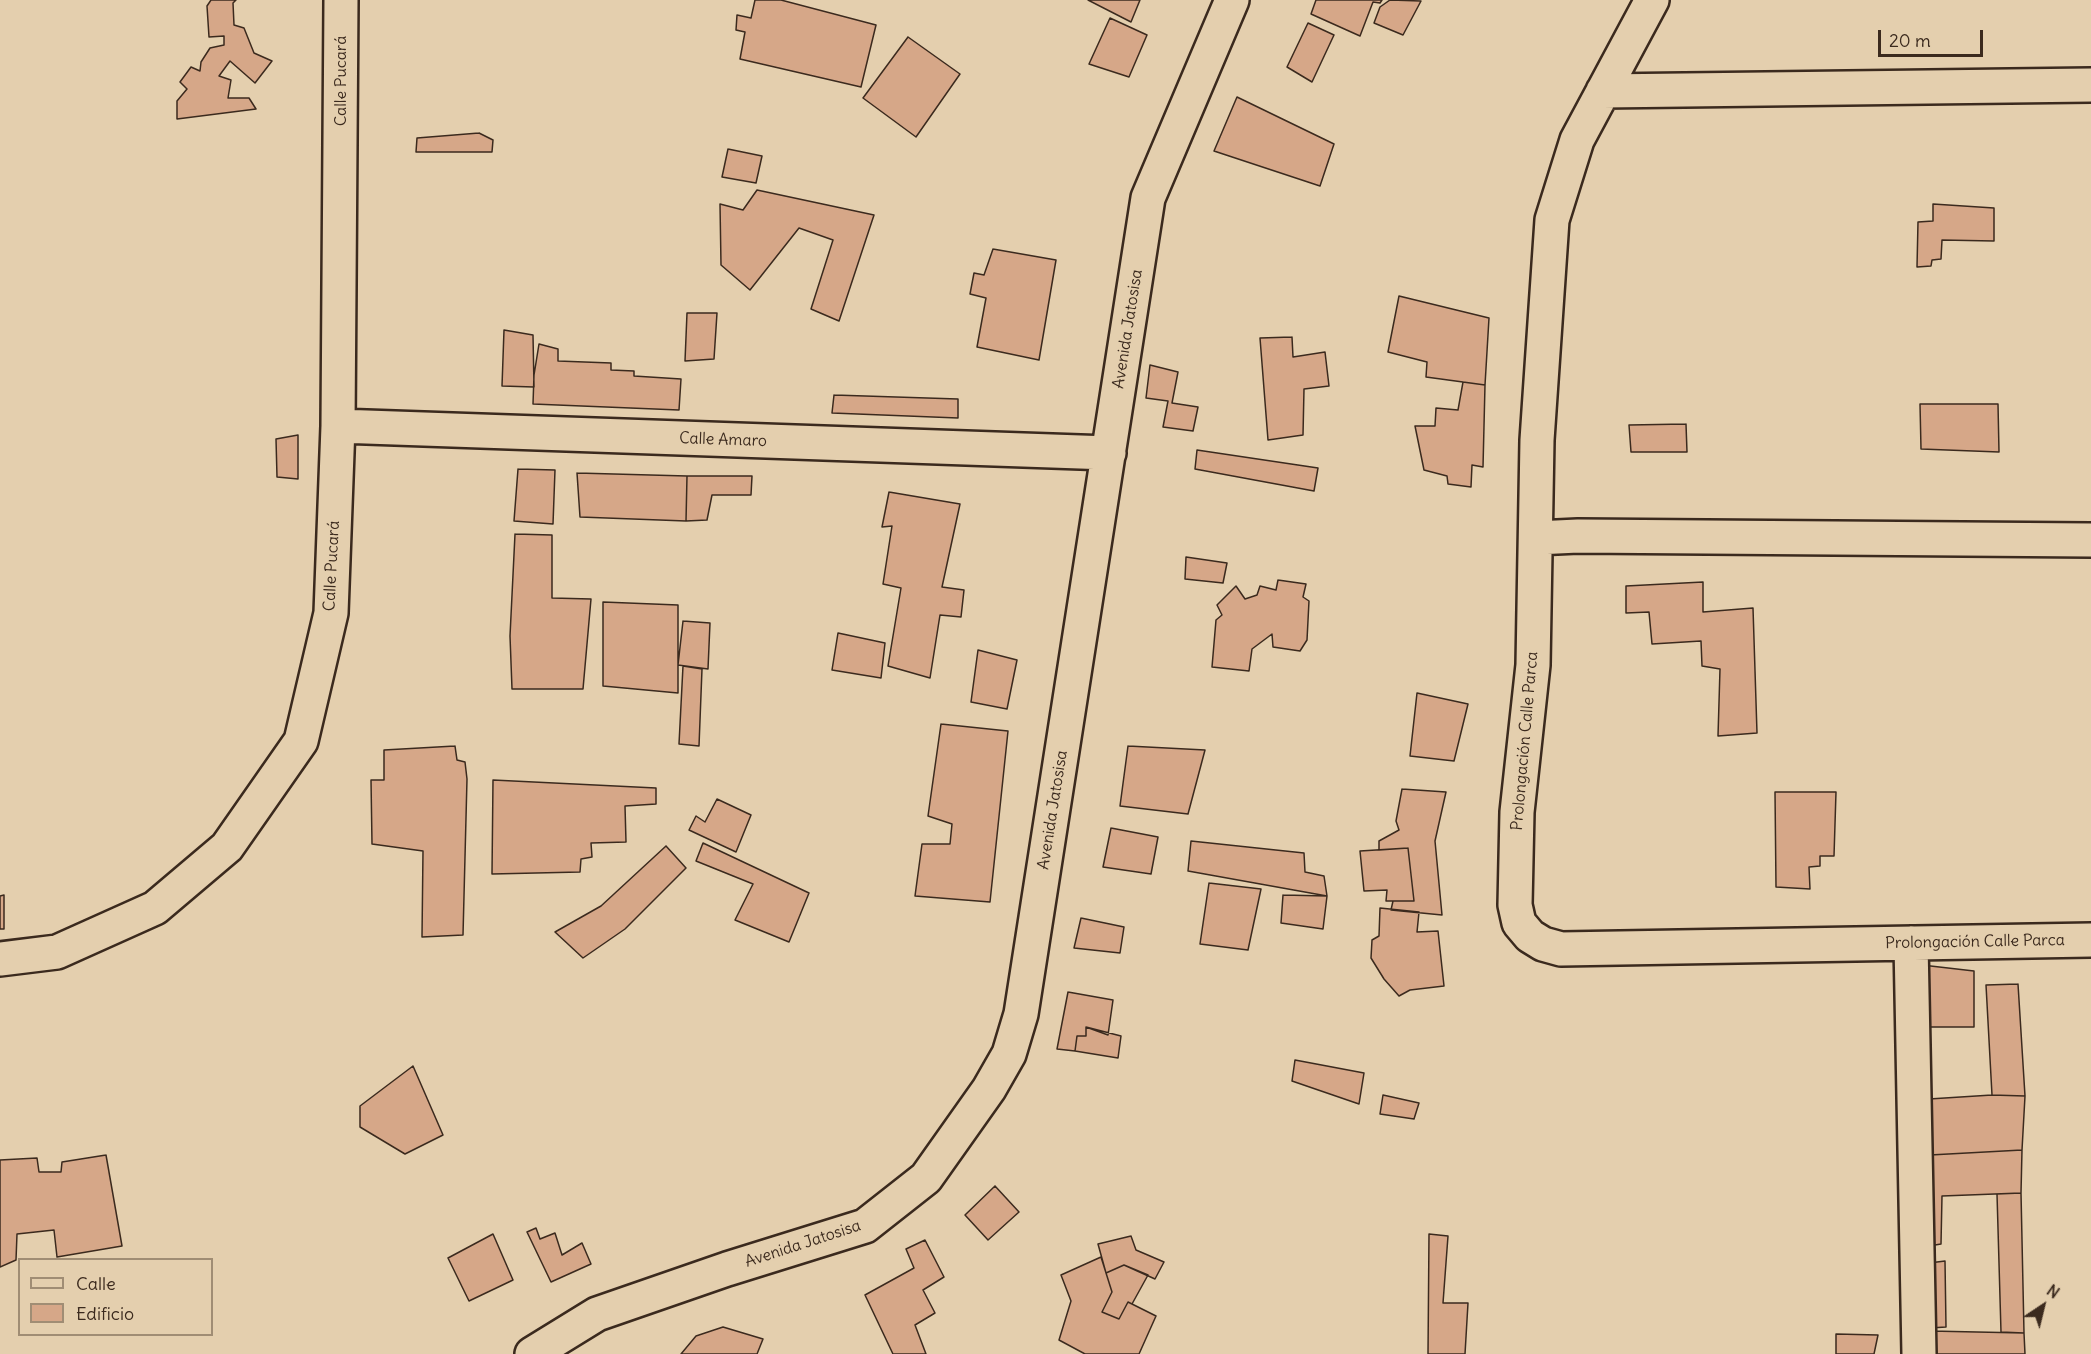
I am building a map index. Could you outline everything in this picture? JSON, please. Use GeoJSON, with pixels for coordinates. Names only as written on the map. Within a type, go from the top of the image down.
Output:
{"type":"FeatureCollection","features":[{"type":"Feature","properties":{"kind":"street","name":"Calle Pucará"},"geometry":{"type":"LineString","coordinates":[[0,958],[57,951],[155,908],[227,847],[302,741],[331,613],[338,426],[341,0]]}},
{"type":"Feature","properties":{"kind":"street","name":"Avenida Jatosisa"},"geometry":{"type":"LineString","coordinates":[[532,1354],[597,1314],[727,1269],[865,1226],[926,1178],[989,1089],[1009,1054],[1021,1014],[1148,198],[1232,0]]}},
{"type":"Feature","properties":{"kind":"street","name":"Prolongación Calle Parca"},"geometry":{"type":"LineString","coordinates":[[1652,0],[1577,140],[1552,220],[1537,440],[1533,664],[1517,812],[1515,905],[1519,923],[1530,936],[1543,944],[1561,949],[2091,940]]}},
{"type":"Feature","properties":{"kind":"street"},"geometry":{"type":"LineString","coordinates":[[1604,91],[2091,85]]}},
{"type":"Feature","properties":{"kind":"street","name":"Calle Amaro"},"geometry":{"type":"LineString","coordinates":[[338,426],[1108,453]]}},
{"type":"Feature","properties":{"kind":"street"},"geometry":{"type":"LineString","coordinates":[[1536,538],[1578,536],[2091,540]]}},
{"type":"Feature","properties":{"kind":"street"},"geometry":{"type":"LineString","coordinates":[[1911,943],[1919,1354]]}},
{"type":"Feature","properties":{"kind":"building"},"geometry":{"type":"Polygon","coordinates":[[[211,0],[236,0],[233,3],[234,25],[244,28],[254,53],[272,61],[255,83],[230,61],[219,76],[231,80],[228,98],[249,98],[256,109],[177,119],[177,101],[187,89],[180,82],[191,67],[200,71],[201,62],[210,48],[224,45],[224,36],[209,37],[207,6],[211,0]]]}},
{"type":"Feature","properties":{"kind":"building"},"geometry":{"type":"Polygon","coordinates":[[[755,0],[781,0],[876,25],[861,87],[740,59],[745,32],[736,30],[737,15],[751,18],[755,0]]]}},
{"type":"Feature","properties":{"kind":"building"},"geometry":{"type":"Polygon","coordinates":[[[1088,0],[1140,0],[1131,22],[1088,0]]]}},
{"type":"Feature","properties":{"kind":"building"},"geometry":{"type":"Polygon","coordinates":[[[1316,0],[1382,0],[1380,3],[1373,2],[1360,36],[1311,14],[1316,0]]]}},
{"type":"Feature","properties":{"kind":"building"},"geometry":{"type":"Polygon","coordinates":[[[1390,0],[1421,1],[1403,35],[1374,23],[1380,7],[1390,0]]]}},
{"type":"Feature","properties":{"kind":"building"},"geometry":{"type":"Polygon","coordinates":[[[1110,18],[1147,35],[1129,77],[1089,64],[1110,18]]]}},
{"type":"Feature","properties":{"kind":"building"},"geometry":{"type":"Polygon","coordinates":[[[1308,23],[1334,35],[1312,82],[1287,67],[1308,23]]]}},
{"type":"Feature","properties":{"kind":"building"},"geometry":{"type":"Polygon","coordinates":[[[908,37],[960,74],[916,137],[863,98],[908,37]]]}},
{"type":"Feature","properties":{"kind":"building"},"geometry":{"type":"Polygon","coordinates":[[[1237,97],[1334,144],[1320,186],[1214,151],[1237,97]]]}},
{"type":"Feature","properties":{"kind":"building"},"geometry":{"type":"Polygon","coordinates":[[[479,133],[493,140],[492,152],[416,152],[417,138],[479,133]]]}},
{"type":"Feature","properties":{"kind":"building"},"geometry":{"type":"Polygon","coordinates":[[[728,149],[762,156],[756,183],[722,177],[728,149]]]}},
{"type":"Feature","properties":{"kind":"building"},"geometry":{"type":"Polygon","coordinates":[[[757,190],[874,215],[839,321],[811,309],[833,240],[799,228],[750,290],[721,265],[720,204],[743,210],[757,190]]]}},
{"type":"Feature","properties":{"kind":"building"},"geometry":{"type":"Polygon","coordinates":[[[1933,204],[1994,208],[1994,241],[1942,240],[1941,259],[1932,260],[1931,266],[1917,267],[1918,222],[1933,221],[1933,204]]]}},
{"type":"Feature","properties":{"kind":"building"},"geometry":{"type":"Polygon","coordinates":[[[993,249],[1056,260],[1039,360],[977,347],[986,298],[970,294],[974,273],[984,275],[993,249]]]}},
{"type":"Feature","properties":{"kind":"building"},"geometry":{"type":"Polygon","coordinates":[[[1399,296],[1489,318],[1485,385],[1426,377],[1427,362],[1388,352],[1399,296]]]}},
{"type":"Feature","properties":{"kind":"building"},"geometry":{"type":"Polygon","coordinates":[[[687,313],[717,313],[714,359],[685,361],[687,313]]]}},
{"type":"Feature","properties":{"kind":"building"},"geometry":{"type":"Polygon","coordinates":[[[504,330],[533,335],[534,387],[502,386],[504,330]]]}},
{"type":"Feature","properties":{"kind":"building"},"geometry":{"type":"Polygon","coordinates":[[[1292,337],[1293,357],[1325,352],[1329,386],[1304,389],[1303,435],[1268,440],[1260,338],[1292,337]]]}},
{"type":"Feature","properties":{"kind":"building"},"geometry":{"type":"Polygon","coordinates":[[[539,344],[558,349],[558,361],[611,363],[611,370],[634,371],[634,376],[681,379],[679,410],[533,404],[534,375],[539,344]]]}},
{"type":"Feature","properties":{"kind":"building"},"geometry":{"type":"Polygon","coordinates":[[[1150,365],[1178,372],[1172,403],[1198,407],[1193,431],[1163,427],[1168,401],[1146,398],[1150,365]]]}},
{"type":"Feature","properties":{"kind":"building"},"geometry":{"type":"Polygon","coordinates":[[[1463,382],[1485,385],[1483,467],[1472,465],[1471,487],[1448,484],[1447,476],[1424,470],[1415,426],[1435,426],[1436,408],[1458,410],[1463,382]]]}},
{"type":"Feature","properties":{"kind":"building"},"geometry":{"type":"Polygon","coordinates":[[[834,395],[958,399],[958,418],[832,413],[834,395]]]}},
{"type":"Feature","properties":{"kind":"building"},"geometry":{"type":"Polygon","coordinates":[[[1920,404],[1998,404],[1999,452],[1921,449],[1920,404]]]}},
{"type":"Feature","properties":{"kind":"building"},"geometry":{"type":"Polygon","coordinates":[[[1686,424],[1687,452],[1631,452],[1629,425],[1686,424]]]}},
{"type":"Feature","properties":{"kind":"building"},"geometry":{"type":"Polygon","coordinates":[[[298,435],[298,479],[277,477],[276,439],[298,435]]]}},
{"type":"Feature","properties":{"kind":"building"},"geometry":{"type":"Polygon","coordinates":[[[1197,450],[1318,468],[1314,491],[1195,469],[1197,450]]]}},
{"type":"Feature","properties":{"kind":"building"},"geometry":{"type":"Polygon","coordinates":[[[518,469],[555,470],[553,524],[514,521],[518,469]]]}},
{"type":"Feature","properties":{"kind":"building"},"geometry":{"type":"Polygon","coordinates":[[[577,473],[687,476],[686,521],[580,517],[577,473]]]}},
{"type":"Feature","properties":{"kind":"building"},"geometry":{"type":"Polygon","coordinates":[[[687,476],[752,476],[751,495],[712,495],[707,520],[686,521],[687,476]]]}},
{"type":"Feature","properties":{"kind":"building"},"geometry":{"type":"Polygon","coordinates":[[[889,492],[960,504],[942,587],[964,590],[961,617],[940,615],[930,678],[888,666],[901,588],[883,584],[892,526],[882,527],[889,492]]]}},
{"type":"Feature","properties":{"kind":"building"},"geometry":{"type":"Polygon","coordinates":[[[515,534],[552,535],[552,598],[591,599],[583,689],[512,689],[510,636],[515,534]]]}},
{"type":"Feature","properties":{"kind":"building"},"geometry":{"type":"Polygon","coordinates":[[[1186,557],[1227,563],[1223,583],[1185,579],[1186,557]]]}},
{"type":"Feature","properties":{"kind":"building"},"geometry":{"type":"Polygon","coordinates":[[[1278,580],[1306,584],[1303,597],[1309,601],[1307,640],[1300,651],[1273,647],[1272,634],[1252,649],[1249,671],[1212,667],[1216,620],[1222,615],[1217,605],[1236,586],[1245,599],[1257,595],[1260,586],[1276,590],[1278,580]]]}},
{"type":"Feature","properties":{"kind":"building"},"geometry":{"type":"Polygon","coordinates":[[[1703,582],[1703,612],[1753,608],[1757,733],[1718,736],[1720,669],[1702,666],[1701,641],[1652,644],[1649,612],[1626,613],[1626,586],[1703,582]]]}},
{"type":"Feature","properties":{"kind":"building"},"geometry":{"type":"Polygon","coordinates":[[[603,602],[678,605],[678,693],[603,686],[603,602]]]}},
{"type":"Feature","properties":{"kind":"building"},"geometry":{"type":"Polygon","coordinates":[[[683,621],[710,623],[708,669],[678,665],[683,621]]]}},
{"type":"Feature","properties":{"kind":"building"},"geometry":{"type":"Polygon","coordinates":[[[838,633],[885,643],[881,678],[832,670],[838,633]]]}},
{"type":"Feature","properties":{"kind":"building"},"geometry":{"type":"Polygon","coordinates":[[[978,650],[1017,660],[1007,709],[971,702],[978,650]]]}},
{"type":"Feature","properties":{"kind":"building"},"geometry":{"type":"Polygon","coordinates":[[[683,666],[702,669],[699,746],[679,744],[683,666]]]}},
{"type":"Feature","properties":{"kind":"building"},"geometry":{"type":"Polygon","coordinates":[[[1417,693],[1468,704],[1454,761],[1410,756],[1417,693]]]}},
{"type":"Feature","properties":{"kind":"building"},"geometry":{"type":"Polygon","coordinates":[[[941,724],[1008,731],[990,902],[915,896],[922,844],[950,844],[952,824],[928,816],[941,724]]]}},
{"type":"Feature","properties":{"kind":"building"},"geometry":{"type":"Polygon","coordinates":[[[455,746],[457,760],[465,762],[467,779],[463,935],[422,937],[423,851],[372,844],[371,780],[384,780],[384,750],[455,746]]]}},
{"type":"Feature","properties":{"kind":"building"},"geometry":{"type":"Polygon","coordinates":[[[1128,746],[1205,750],[1188,814],[1120,806],[1128,746]]]}},
{"type":"Feature","properties":{"kind":"building"},"geometry":{"type":"Polygon","coordinates":[[[493,780],[656,788],[656,804],[625,806],[626,842],[591,843],[592,857],[581,859],[580,872],[492,874],[493,780]]]}},
{"type":"Feature","properties":{"kind":"building"},"geometry":{"type":"Polygon","coordinates":[[[1402,789],[1446,792],[1435,841],[1442,915],[1391,910],[1393,901],[1414,901],[1408,848],[1379,850],[1379,841],[1399,830],[1396,821],[1402,789]]]}},
{"type":"Feature","properties":{"kind":"building"},"geometry":{"type":"Polygon","coordinates":[[[1775,792],[1836,792],[1834,856],[1820,856],[1820,866],[1809,867],[1810,889],[1776,887],[1775,792]]]}},
{"type":"Feature","properties":{"kind":"building"},"geometry":{"type":"Polygon","coordinates":[[[717,799],[751,815],[736,852],[689,830],[696,816],[705,822],[717,799]]]}},
{"type":"Feature","properties":{"kind":"building"},"geometry":{"type":"Polygon","coordinates":[[[1111,828],[1158,837],[1151,874],[1103,867],[1111,828]]]}},
{"type":"Feature","properties":{"kind":"building"},"geometry":{"type":"Polygon","coordinates":[[[1191,841],[1304,853],[1305,872],[1324,876],[1327,896],[1188,871],[1191,841]]]}},
{"type":"Feature","properties":{"kind":"building"},"geometry":{"type":"Polygon","coordinates":[[[703,843],[809,893],[789,942],[735,920],[753,884],[696,861],[703,843]]]}},
{"type":"Feature","properties":{"kind":"building"},"geometry":{"type":"Polygon","coordinates":[[[666,846],[686,868],[625,929],[583,958],[555,932],[601,906],[666,846]]]}},
{"type":"Feature","properties":{"kind":"building"},"geometry":{"type":"Polygon","coordinates":[[[1408,848],[1414,901],[1386,901],[1387,890],[1364,891],[1360,851],[1408,848]]]}},
{"type":"Feature","properties":{"kind":"building"},"geometry":{"type":"Polygon","coordinates":[[[1209,883],[1261,889],[1248,950],[1200,944],[1209,883]]]}},
{"type":"Feature","properties":{"kind":"building"},"geometry":{"type":"Polygon","coordinates":[[[4,895],[4,929],[0,929],[0,896],[4,895]]]}},
{"type":"Feature","properties":{"kind":"building"},"geometry":{"type":"Polygon","coordinates":[[[1283,895],[1327,896],[1323,929],[1281,923],[1283,895]]]}},
{"type":"Feature","properties":{"kind":"building"},"geometry":{"type":"Polygon","coordinates":[[[1380,908],[1419,912],[1417,932],[1438,931],[1444,986],[1410,990],[1399,996],[1384,979],[1371,958],[1372,940],[1379,936],[1380,908]]]}},
{"type":"Feature","properties":{"kind":"building"},"geometry":{"type":"Polygon","coordinates":[[[1081,918],[1124,927],[1120,953],[1074,948],[1081,918]]]}},
{"type":"Feature","properties":{"kind":"building"},"geometry":{"type":"Polygon","coordinates":[[[1922,965],[1974,971],[1974,1027],[1924,1027],[1922,965]]]}},
{"type":"Feature","properties":{"kind":"building"},"geometry":{"type":"Polygon","coordinates":[[[2018,984],[2025,1096],[1992,1095],[1986,985],[2018,984]]]}},
{"type":"Feature","properties":{"kind":"building"},"geometry":{"type":"Polygon","coordinates":[[[1068,992],[1113,1000],[1108,1035],[1086,1027],[1086,1036],[1077,1036],[1075,1051],[1057,1049],[1068,992]]]}},
{"type":"Feature","properties":{"kind":"building"},"geometry":{"type":"Polygon","coordinates":[[[1086,1027],[1121,1036],[1118,1058],[1075,1051],[1077,1036],[1086,1036],[1086,1027]]]}},
{"type":"Feature","properties":{"kind":"building"},"geometry":{"type":"Polygon","coordinates":[[[1295,1060],[1364,1073],[1359,1104],[1292,1081],[1295,1060]]]}},
{"type":"Feature","properties":{"kind":"building"},"geometry":{"type":"Polygon","coordinates":[[[413,1066],[443,1135],[405,1154],[360,1127],[360,1106],[413,1066]]]}},
{"type":"Feature","properties":{"kind":"building"},"geometry":{"type":"Polygon","coordinates":[[[1383,1095],[1419,1103],[1414,1119],[1380,1114],[1383,1095]]]}},
{"type":"Feature","properties":{"kind":"building"},"geometry":{"type":"Polygon","coordinates":[[[1992,1095],[2025,1096],[2022,1150],[1930,1155],[1929,1099],[1992,1095]]]}},
{"type":"Feature","properties":{"kind":"building"},"geometry":{"type":"Polygon","coordinates":[[[2022,1150],[2021,1193],[1942,1196],[1941,1244],[1929,1246],[1930,1155],[2022,1150]]]}},
{"type":"Feature","properties":{"kind":"building"},"geometry":{"type":"Polygon","coordinates":[[[106,1155],[122,1246],[57,1257],[54,1230],[17,1234],[16,1260],[0,1267],[0,1160],[37,1158],[39,1172],[61,1172],[62,1162],[106,1155]]]}},
{"type":"Feature","properties":{"kind":"building"},"geometry":{"type":"Polygon","coordinates":[[[995,1186],[1019,1212],[988,1240],[965,1215],[995,1186]]]}},
{"type":"Feature","properties":{"kind":"building"},"geometry":{"type":"Polygon","coordinates":[[[2021,1193],[2024,1333],[2001,1332],[1997,1194],[2021,1193]]]}},
{"type":"Feature","properties":{"kind":"building"},"geometry":{"type":"Polygon","coordinates":[[[536,1228],[540,1239],[555,1233],[562,1255],[582,1243],[591,1264],[551,1282],[527,1232],[536,1228]]]}},
{"type":"Feature","properties":{"kind":"building"},"geometry":{"type":"Polygon","coordinates":[[[493,1234],[513,1280],[469,1301],[448,1258],[493,1234]]]}},
{"type":"Feature","properties":{"kind":"building"},"geometry":{"type":"Polygon","coordinates":[[[1429,1234],[1448,1236],[1443,1303],[1468,1303],[1465,1354],[1428,1354],[1429,1234]]]}},
{"type":"Feature","properties":{"kind":"building"},"geometry":{"type":"Polygon","coordinates":[[[1131,1236],[1136,1250],[1164,1262],[1155,1279],[1124,1265],[1106,1273],[1098,1244],[1131,1236]]]}},
{"type":"Feature","properties":{"kind":"building"},"geometry":{"type":"Polygon","coordinates":[[[925,1240],[944,1277],[923,1290],[935,1313],[915,1325],[926,1354],[893,1354],[865,1295],[914,1268],[906,1249],[925,1240]]]}},
{"type":"Feature","properties":{"kind":"building"},"geometry":{"type":"Polygon","coordinates":[[[1101,1257],[1112,1292],[1102,1312],[1119,1319],[1128,1302],[1156,1316],[1139,1354],[1085,1354],[1059,1340],[1071,1301],[1061,1275],[1101,1257]]]}},
{"type":"Feature","properties":{"kind":"building"},"geometry":{"type":"Polygon","coordinates":[[[1945,1261],[1946,1327],[1930,1328],[1929,1263],[1945,1261]]]}},
{"type":"Feature","properties":{"kind":"building"},"geometry":{"type":"Polygon","coordinates":[[[1124,1265],[1148,1275],[1132,1304],[1128,1302],[1119,1319],[1102,1312],[1112,1292],[1106,1273],[1124,1265]]]}},
{"type":"Feature","properties":{"kind":"building"},"geometry":{"type":"Polygon","coordinates":[[[723,1327],[763,1339],[757,1354],[681,1354],[696,1336],[723,1327]]]}},
{"type":"Feature","properties":{"kind":"building"},"geometry":{"type":"Polygon","coordinates":[[[1930,1331],[2024,1333],[2025,1354],[1931,1354],[1930,1331]]]}},
{"type":"Feature","properties":{"kind":"building"},"geometry":{"type":"Polygon","coordinates":[[[1836,1334],[1878,1335],[1874,1354],[1836,1354],[1836,1334]]]}}]}
